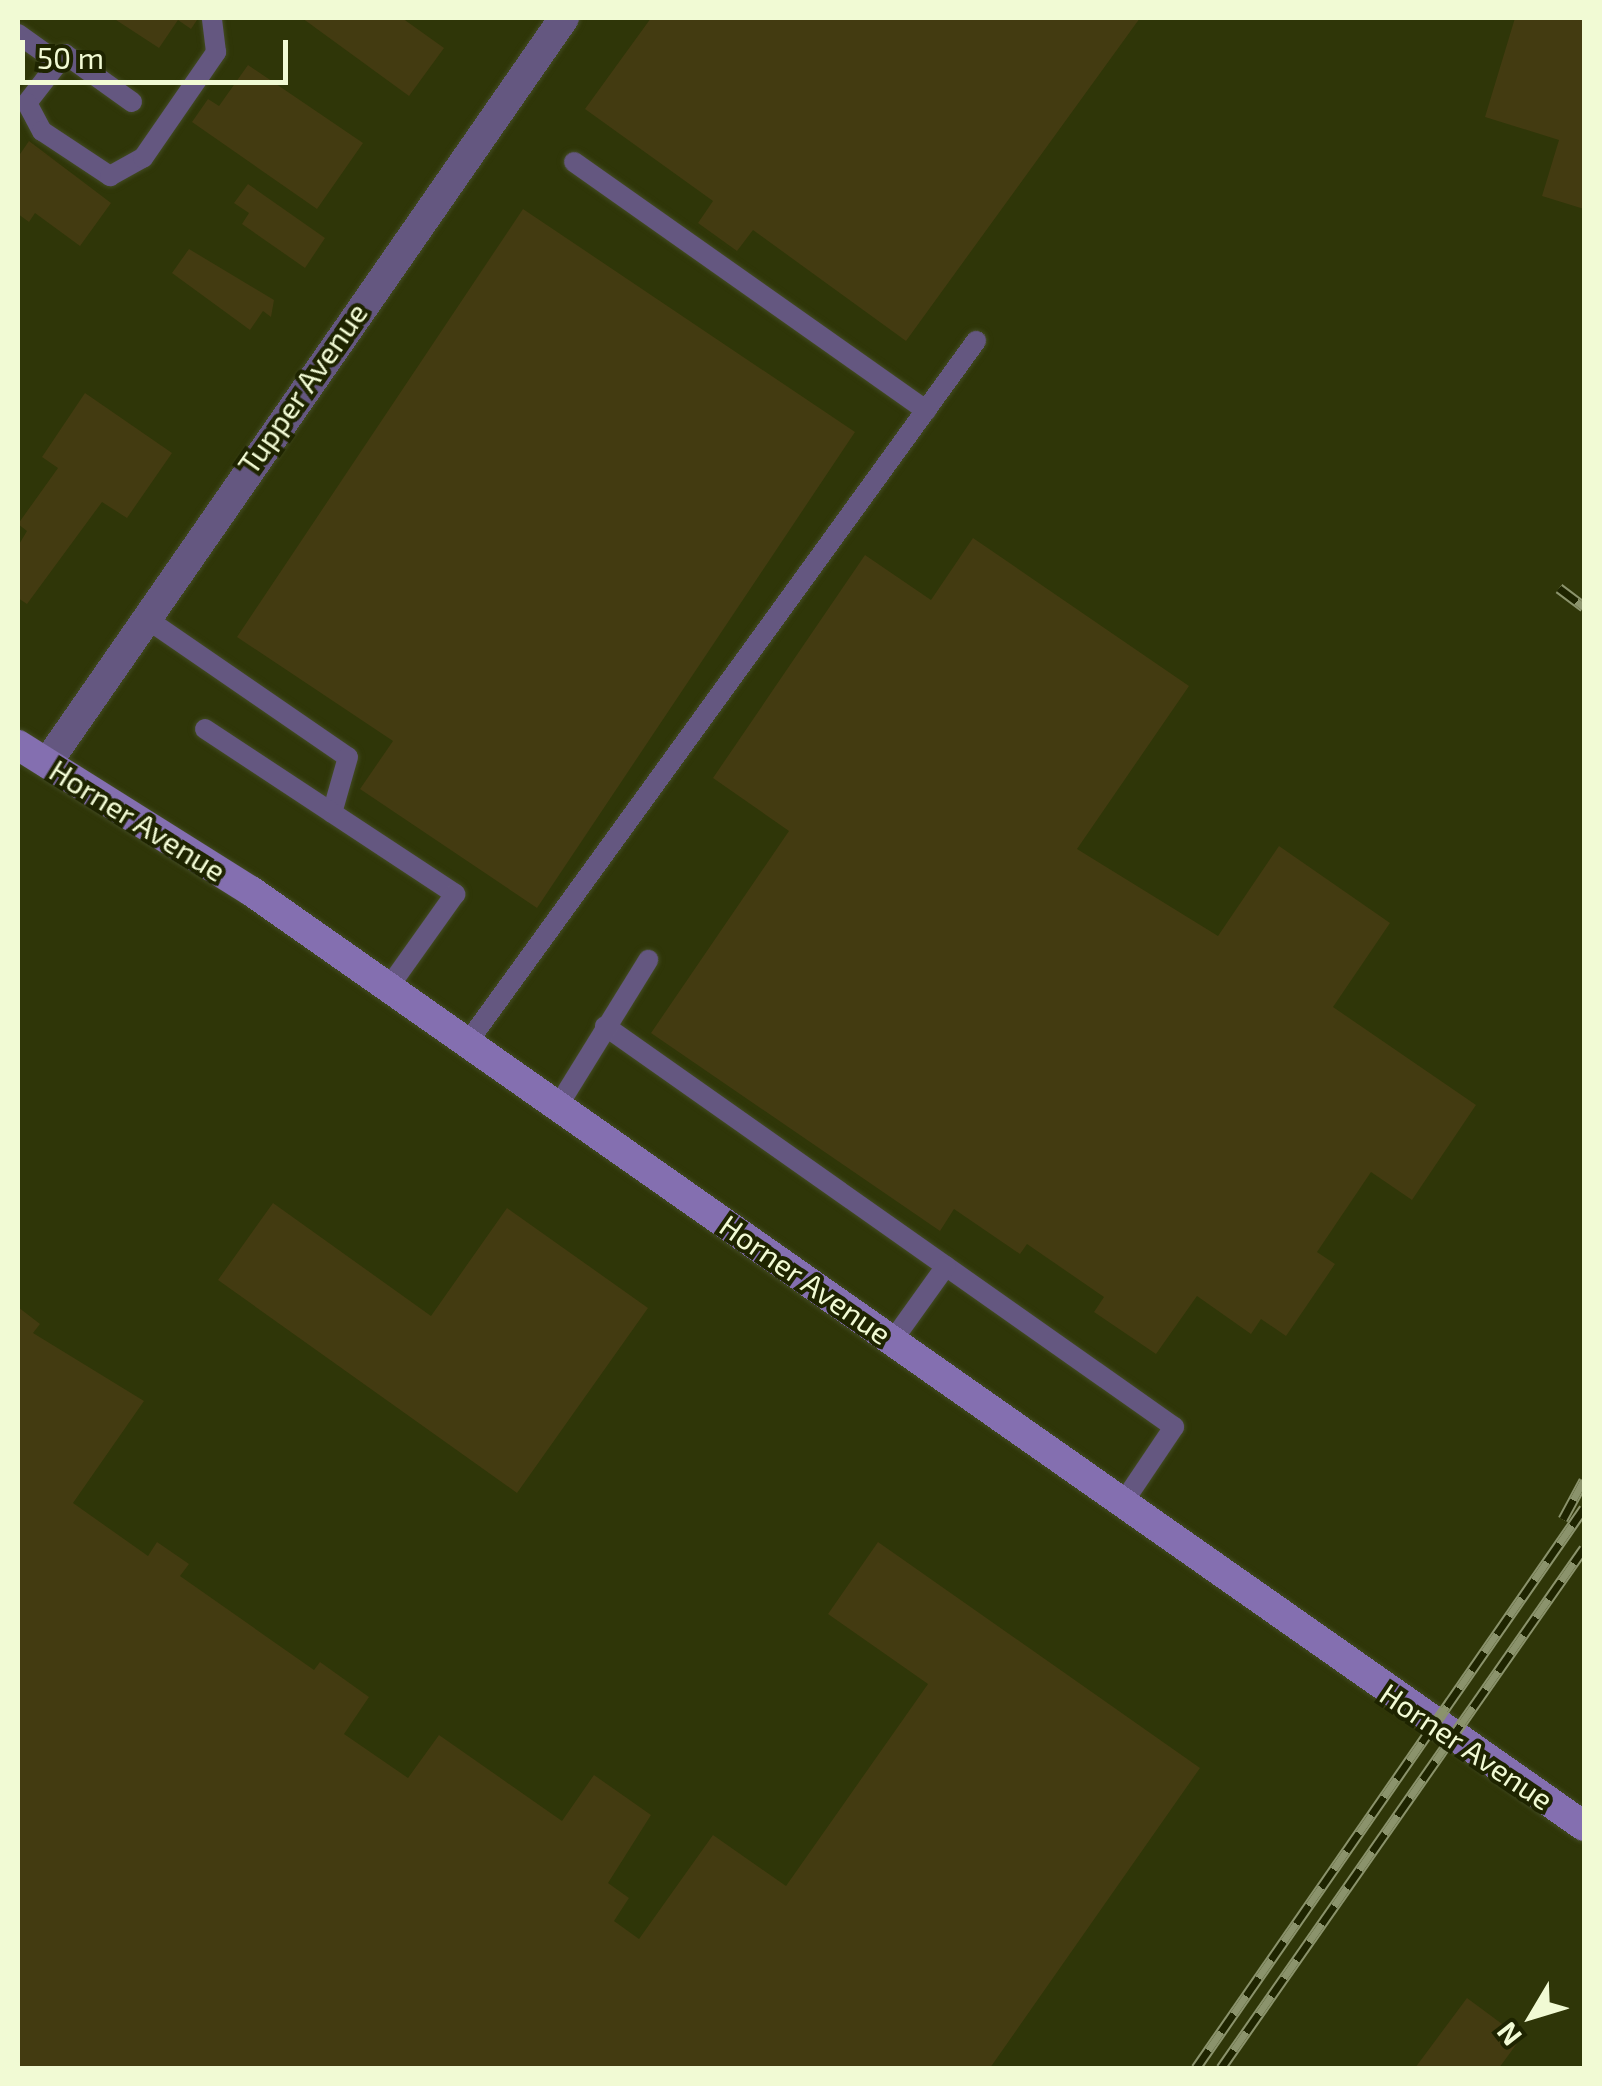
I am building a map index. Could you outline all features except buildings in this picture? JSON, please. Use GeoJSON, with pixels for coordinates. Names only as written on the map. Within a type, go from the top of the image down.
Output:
{"type":"FeatureCollection","features":[{"type":"Feature","properties":{"kind":"main road","name":"Horner Avenue"},"geometry":{"type":"LineString","coordinates":[[18,745],[389,987],[1584,1826]]}},
{"type":"Feature","properties":{"kind":"street","name":"Tupper Avenue"},"geometry":{"type":"LineString","coordinates":[[47,763],[144,616],[564,18]]}},
{"type":"Feature","properties":{"kind":"lane"},"geometry":{"type":"LineString","coordinates":[[132,102],[65,54],[53,59],[27,103],[42,131],[110,176],[143,158],[216,52],[212,18]]}},
{"type":"Feature","properties":{"kind":"lane"},"geometry":{"type":"LineString","coordinates":[[18,34],[53,59]]}},
{"type":"Feature","properties":{"kind":"lane"},"geometry":{"type":"LineString","coordinates":[[574,162],[926,410]]}},
{"type":"Feature","properties":{"kind":"lane"},"geometry":{"type":"LineString","coordinates":[[468,1042],[976,341]]}},
{"type":"Feature","properties":{"kind":"lane"},"geometry":{"type":"LineString","coordinates":[[144,616],[348,757],[332,813]]}},
{"type":"Feature","properties":{"kind":"lane"},"geometry":{"type":"LineString","coordinates":[[205,729],[455,894],[389,987]]}},
{"type":"Feature","properties":{"kind":"lane"},"geometry":{"type":"LineString","coordinates":[[558,1106],[648,960]]}},
{"type":"Feature","properties":{"kind":"lane"},"geometry":{"type":"LineString","coordinates":[[605,1026],[1174,1427],[1124,1501]]}},
{"type":"Feature","properties":{"kind":"lane"},"geometry":{"type":"LineString","coordinates":[[893,1340],[946,1266]]}},
{"type":"Feature","properties":{"kind":"shaded area"},"geometry":{"type":"Polygon","coordinates":[[[18,18],[1584,18],[1584,2068],[18,2068],[18,18]]]}},
{"type":"Feature","properties":{"kind":"railway"},"geometry":{"type":"LineString","coordinates":[[1559,588],[1584,607]]}},
{"type":"Feature","properties":{"kind":"railway"},"geometry":{"type":"LineString","coordinates":[[1563,1519],[1584,1480]]}},
{"type":"Feature","properties":{"kind":"railway"},"geometry":{"type":"LineString","coordinates":[[1196,2068],[1584,1508]]}},
{"type":"Feature","properties":{"kind":"railway"},"geometry":{"type":"LineString","coordinates":[[1221,2068],[1584,1548]]}}]}
